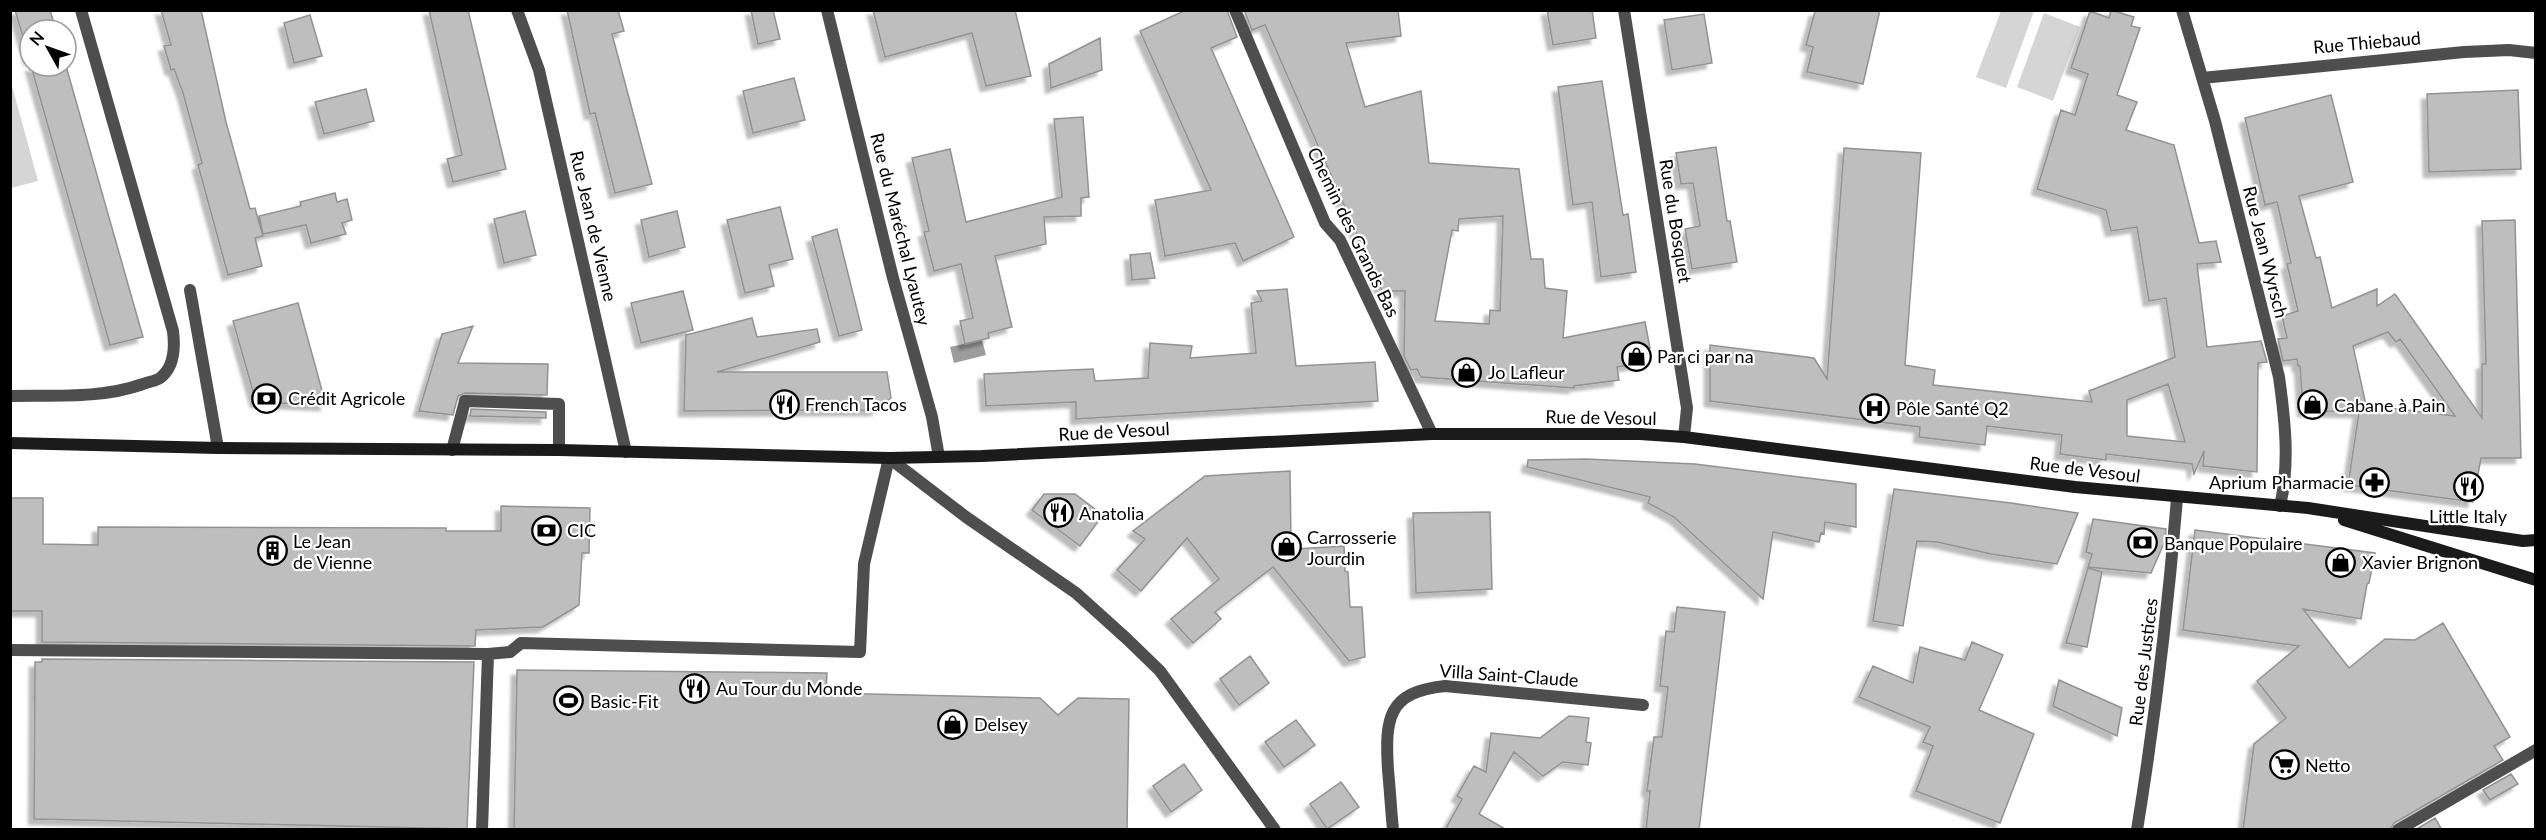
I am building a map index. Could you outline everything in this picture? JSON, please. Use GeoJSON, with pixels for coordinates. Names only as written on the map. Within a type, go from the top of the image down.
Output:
{"type":"FeatureCollection","features":[{"type":"Feature","properties":{"kind":"main road","name":"Rue de Vesoul"},"geometry":{"type":"LineString","coordinates":[[10,443],[218,448],[559,450],[888,458],[1431,434],[1640,434],[1684,437],[2075,488],[2308,508],[2523,541],[2535,540]]}},
{"type":"Feature","properties":{"kind":"main road","name":"Rue de Vesoul"},"geometry":{"type":"LineString","coordinates":[[2308,508],[2535,580]]}},
{"type":"Feature","properties":{"kind":"street"},"geometry":{"type":"LineString","coordinates":[[10,396],[107,394],[130,389],[160,378],[172,361],[175,346],[173,331],[81,10]]}},
{"type":"Feature","properties":{"kind":"street","name":"Rue Jean de Vienne"},"geometry":{"type":"LineString","coordinates":[[517,10],[539,70],[626,452]]}},
{"type":"Feature","properties":{"kind":"street","name":"Rue du Maréchal Lyautey"},"geometry":{"type":"LineString","coordinates":[[826,10],[893,278],[932,417],[939,457]]}},
{"type":"Feature","properties":{"kind":"street","name":"Chemin des Grands Bas"},"geometry":{"type":"LineString","coordinates":[[1234,10],[1325,223],[1341,240],[1431,434]]}},
{"type":"Feature","properties":{"kind":"street","name":"Rue du Bosquet"},"geometry":{"type":"LineString","coordinates":[[1624,10],[1686,408],[1684,437]]}},
{"type":"Feature","properties":{"kind":"street","name":"Rue Jean Wyrsch"},"geometry":{"type":"LineString","coordinates":[[2182,10],[2202,78],[2279,377],[2285,418],[2286,471],[2280,506]]}},
{"type":"Feature","properties":{"kind":"street","name":"Rue Thiebaud"},"geometry":{"type":"LineString","coordinates":[[2202,78],[2464,52],[2509,50],[2535,53]]}},
{"type":"Feature","properties":{"kind":"street"},"geometry":{"type":"LineString","coordinates":[[190,290],[218,448]]}},
{"type":"Feature","properties":{"kind":"street"},"geometry":{"type":"LineString","coordinates":[[452,450],[465,401],[559,404],[559,450]]}},
{"type":"Feature","properties":{"kind":"street"},"geometry":{"type":"LineString","coordinates":[[10,650],[488,654],[510,652],[521,643],[860,652],[864,564],[888,458],[966,517],[1076,593],[1127,639],[1160,671],[1275,830]]}},
{"type":"Feature","properties":{"kind":"street","name":"Rue des Justices"},"geometry":{"type":"LineString","coordinates":[[2137,830],[2162,651],[2177,498]]}},
{"type":"Feature","properties":{"kind":"street"},"geometry":{"type":"LineString","coordinates":[[482,830],[488,654]]}},
{"type":"Feature","properties":{"kind":"street","name":"Villa Saint-Claude"},"geometry":{"type":"LineString","coordinates":[[1393,830],[1386,742],[1389,718],[1405,698],[1423,688],[1444,686],[1643,705]]}},
{"type":"Feature","properties":{"kind":"street"},"geometry":{"type":"LineString","coordinates":[[2398,830],[2535,750]]}},
{"type":"Feature","properties":{"kind":"shaded area"},"geometry":{"type":"Polygon","coordinates":[[[2001,11],[2034,11],[2006,88],[1976,77],[2001,11]]]}},
{"type":"Feature","properties":{"kind":"shaded area"},"geometry":{"type":"Polygon","coordinates":[[[2044,13],[2080,27],[2053,101],[2017,87],[2044,13]]]}},
{"type":"Feature","properties":{"kind":"shaded area"},"geometry":{"type":"Polygon","coordinates":[[[11,82],[38,181],[10,188],[11,82]]]}},
{"type":"Feature","properties":{"kind":"shaded area"},"geometry":{"type":"Polygon","coordinates":[[[982,340],[986,355],[954,363],[950,347],[982,340]]]}},
{"type":"Feature","properties":{"kind":"building"},"geometry":{"type":"Polygon","coordinates":[[[15,10],[50,10],[52,18],[18,18],[18,20],[15,10]]]}},
{"type":"Feature","properties":{"kind":"building"},"geometry":{"type":"Polygon","coordinates":[[[161,10],[201,10],[226,122],[250,209],[255,208],[263,236],[255,238],[262,266],[228,275],[198,165],[202,163],[183,93],[174,69],[171,70],[164,46],[171,45],[161,10]]]}},
{"type":"Feature","properties":{"kind":"building"},"geometry":{"type":"Polygon","coordinates":[[[429,10],[468,10],[506,169],[453,182],[447,159],[462,155],[429,10]]]}},
{"type":"Feature","properties":{"kind":"building"},"geometry":{"type":"Polygon","coordinates":[[[567,10],[618,10],[624,31],[612,34],[652,184],[615,193],[595,113],[590,114],[567,10]]]}},
{"type":"Feature","properties":{"kind":"building"},"geometry":{"type":"Polygon","coordinates":[[[751,10],[773,10],[780,39],[758,44],[751,10]]]}},
{"type":"Feature","properties":{"kind":"building"},"geometry":{"type":"Polygon","coordinates":[[[873,10],[1015,10],[1031,76],[986,86],[972,33],[885,57],[873,10]]]}},
{"type":"Feature","properties":{"kind":"building"},"geometry":{"type":"Polygon","coordinates":[[[1186,10],[1227,10],[1237,37],[1211,48],[1294,237],[1243,261],[1235,243],[1165,256],[1155,200],[1211,190],[1140,31],[1186,10]]]}},
{"type":"Feature","properties":{"kind":"building"},"geometry":{"type":"Polygon","coordinates":[[[1244,10],[1398,10],[1401,36],[1346,43],[1365,107],[1421,91],[1429,163],[1519,169],[1531,259],[1543,259],[1545,288],[1567,291],[1563,338],[1645,322],[1650,348],[1646,350],[1649,362],[1617,367],[1619,380],[1574,386],[1574,388],[1421,377],[1417,369],[1411,370],[1404,356],[1405,291],[1382,291],[1265,25],[1252,30],[1244,10]],[[1503,216],[1459,219],[1458,231],[1452,230],[1435,321],[1489,324],[1490,310],[1500,311],[1503,216]]]}},
{"type":"Feature","properties":{"kind":"building"},"geometry":{"type":"Polygon","coordinates":[[[1547,10],[1592,10],[1596,38],[1553,45],[1547,10]]]}},
{"type":"Feature","properties":{"kind":"building"},"geometry":{"type":"Polygon","coordinates":[[[1880,10],[1863,84],[1807,72],[1813,47],[1806,45],[1815,11],[1880,10]]]}},
{"type":"Feature","properties":{"kind":"building"},"geometry":{"type":"Polygon","coordinates":[[[2111,10],[2134,17],[2131,26],[2140,28],[2117,95],[2137,102],[2126,130],[2174,145],[2199,243],[2216,241],[2221,262],[2197,264],[2207,347],[2261,341],[2267,362],[2258,363],[2257,472],[2203,466],[2204,451],[2194,474],[2192,464],[2106,454],[2106,460],[2060,454],[2062,435],[1987,426],[1985,445],[1919,437],[1920,427],[1710,401],[1710,345],[1814,358],[1827,379],[1844,148],[1921,153],[1905,365],[1935,370],[1933,385],[2092,402],[2089,391],[2175,357],[2166,298],[2149,301],[2137,227],[2111,231],[2106,210],[2037,189],[2061,110],[2075,115],[2088,74],[2071,68],[2090,11],[2109,18],[2111,10]],[[2168,384],[2127,400],[2127,436],[2185,442],[2168,384]]]}},
{"type":"Feature","properties":{"kind":"building"},"geometry":{"type":"Polygon","coordinates":[[[1704,14],[1712,63],[1672,70],[1664,20],[1704,14]]]}},
{"type":"Feature","properties":{"kind":"building"},"geometry":{"type":"Polygon","coordinates":[[[310,15],[322,56],[294,63],[284,23],[310,15]]]}},
{"type":"Feature","properties":{"kind":"building"},"geometry":{"type":"Polygon","coordinates":[[[1100,38],[1102,70],[1051,88],[1049,64],[1100,38]]]}},
{"type":"Feature","properties":{"kind":"building"},"geometry":{"type":"Polygon","coordinates":[[[34,78],[69,78],[143,337],[110,345],[34,78]]]}},
{"type":"Feature","properties":{"kind":"building"},"geometry":{"type":"Polygon","coordinates":[[[794,78],[805,120],[753,133],[743,91],[794,78]]]}},
{"type":"Feature","properties":{"kind":"building"},"geometry":{"type":"Polygon","coordinates":[[[1602,81],[1623,215],[1628,214],[1636,272],[1601,277],[1592,202],[1573,205],[1558,87],[1602,81]]]}},
{"type":"Feature","properties":{"kind":"building"},"geometry":{"type":"Polygon","coordinates":[[[366,89],[374,121],[324,134],[315,102],[366,89]]]}},
{"type":"Feature","properties":{"kind":"building"},"geometry":{"type":"Polygon","coordinates":[[[2518,90],[2521,169],[2429,172],[2427,94],[2518,90]]]}},
{"type":"Feature","properties":{"kind":"building"},"geometry":{"type":"Polygon","coordinates":[[[2331,95],[2353,182],[2299,196],[2316,258],[2320,257],[2332,308],[2377,289],[2377,306],[2395,294],[2482,418],[2482,364],[2486,364],[2482,221],[2515,220],[2521,458],[2481,458],[2473,502],[2348,485],[2359,412],[2303,411],[2300,366],[2298,366],[2297,359],[2283,361],[2278,339],[2287,338],[2282,316],[2298,311],[2287,264],[2291,263],[2277,202],[2265,205],[2245,118],[2331,95]],[[2388,332],[2353,346],[2366,405],[2455,416],[2400,339],[2396,342],[2388,332]]]}},
{"type":"Feature","properties":{"kind":"building"},"geometry":{"type":"Polygon","coordinates":[[[1083,117],[1089,197],[1081,198],[1081,216],[1044,217],[1046,244],[995,256],[1012,327],[988,333],[989,338],[965,344],[960,321],[973,318],[961,264],[934,271],[924,232],[929,231],[912,158],[950,149],[966,222],[1062,197],[1054,119],[1083,117]]]}},
{"type":"Feature","properties":{"kind":"building"},"geometry":{"type":"Polygon","coordinates":[[[1716,147],[1727,221],[1730,221],[1737,262],[1692,269],[1685,229],[1700,226],[1693,183],[1681,184],[1676,153],[1716,147]]]}},
{"type":"Feature","properties":{"kind":"building"},"geometry":{"type":"Polygon","coordinates":[[[335,193],[337,202],[347,199],[352,220],[342,223],[346,234],[311,243],[306,225],[263,234],[259,216],[301,206],[300,202],[335,193]]]}},
{"type":"Feature","properties":{"kind":"building"},"geometry":{"type":"Polygon","coordinates":[[[780,207],[793,259],[769,265],[774,286],[745,293],[727,220],[780,207]]]}},
{"type":"Feature","properties":{"kind":"building"},"geometry":{"type":"Polygon","coordinates":[[[525,211],[536,255],[504,263],[494,219],[525,211]]]}},
{"type":"Feature","properties":{"kind":"building"},"geometry":{"type":"Polygon","coordinates":[[[677,211],[685,247],[649,257],[641,220],[677,211]]]}},
{"type":"Feature","properties":{"kind":"building"},"geometry":{"type":"Polygon","coordinates":[[[837,229],[862,330],[839,336],[812,237],[837,229]]]}},
{"type":"Feature","properties":{"kind":"building"},"geometry":{"type":"Polygon","coordinates":[[[1150,253],[1155,278],[1132,280],[1130,255],[1150,253]]]}},
{"type":"Feature","properties":{"kind":"building"},"geometry":{"type":"Polygon","coordinates":[[[1287,289],[1296,366],[1375,362],[1378,401],[1076,419],[1076,402],[986,406],[984,374],[1093,369],[1095,381],[1148,378],[1150,343],[1192,346],[1190,358],[1256,353],[1251,303],[1262,301],[1257,291],[1287,289]]]}},
{"type":"Feature","properties":{"kind":"building"},"geometry":{"type":"Polygon","coordinates":[[[683,291],[693,330],[641,343],[631,303],[683,291]]]}},
{"type":"Feature","properties":{"kind":"building"},"geometry":{"type":"Polygon","coordinates":[[[298,303],[326,405],[256,402],[233,321],[298,303]]]}},
{"type":"Feature","properties":{"kind":"building"},"geometry":{"type":"Polygon","coordinates":[[[752,318],[757,337],[817,329],[820,342],[717,372],[887,372],[891,398],[876,410],[684,411],[686,335],[752,318]]]}},
{"type":"Feature","properties":{"kind":"building"},"geometry":{"type":"Polygon","coordinates":[[[473,326],[458,363],[548,364],[547,395],[465,393],[458,396],[453,415],[419,411],[442,334],[473,326]]]}},
{"type":"Feature","properties":{"kind":"building"},"geometry":{"type":"Polygon","coordinates":[[[471,409],[546,412],[546,418],[470,416],[471,409]]]}},
{"type":"Feature","properties":{"kind":"building"},"geometry":{"type":"Polygon","coordinates":[[[1586,459],[1695,464],[1856,484],[1856,527],[1825,522],[1824,534],[1821,533],[1819,542],[1773,532],[1763,599],[1674,517],[1648,503],[1650,497],[1527,467],[1528,460],[1586,459]]]}},
{"type":"Feature","properties":{"kind":"building"},"geometry":{"type":"Polygon","coordinates":[[[1290,471],[1291,540],[1294,540],[1295,549],[1344,546],[1350,607],[1362,607],[1365,657],[1349,661],[1273,567],[1215,612],[1221,619],[1193,643],[1171,619],[1219,579],[1187,538],[1141,591],[1117,570],[1145,539],[1133,531],[1205,476],[1290,471]]]}},
{"type":"Feature","properties":{"kind":"building"},"geometry":{"type":"Polygon","coordinates":[[[1894,489],[2078,513],[2057,564],[1991,554],[1937,542],[1917,541],[1903,626],[1873,621],[1894,489]]]}},
{"type":"Feature","properties":{"kind":"building"},"geometry":{"type":"Polygon","coordinates":[[[1044,494],[1075,494],[1103,515],[1080,546],[1032,510],[1044,494]]]}},
{"type":"Feature","properties":{"kind":"building"},"geometry":{"type":"Polygon","coordinates":[[[10,498],[43,498],[43,544],[98,545],[98,527],[446,528],[446,531],[501,531],[501,506],[590,508],[589,553],[582,553],[579,605],[543,627],[476,630],[475,646],[42,642],[42,611],[10,611],[10,498]]]}},
{"type":"Feature","properties":{"kind":"building"},"geometry":{"type":"Polygon","coordinates":[[[1490,512],[1492,589],[1416,593],[1413,513],[1490,512]]]}},
{"type":"Feature","properties":{"kind":"building"},"geometry":{"type":"Polygon","coordinates":[[[2093,519],[2166,529],[2165,541],[2151,573],[2088,567],[2092,554],[2086,552],[2093,519]]]}},
{"type":"Feature","properties":{"kind":"building"},"geometry":{"type":"Polygon","coordinates":[[[2195,530],[2375,553],[2361,619],[2303,609],[2349,668],[2385,639],[2415,640],[2443,623],[2510,737],[2494,746],[2503,760],[2394,823],[2390,830],[2243,830],[2254,744],[2286,718],[2257,681],[2299,646],[2183,630],[2195,530]]]}},
{"type":"Feature","properties":{"kind":"building"},"geometry":{"type":"Polygon","coordinates":[[[2088,568],[2102,572],[2087,647],[2066,643],[2088,568]]]}},
{"type":"Feature","properties":{"kind":"building"},"geometry":{"type":"Polygon","coordinates":[[[1677,607],[1725,612],[1699,830],[1646,830],[1650,791],[1647,791],[1654,737],[1662,737],[1668,687],[1660,686],[1666,631],[1674,632],[1677,607]]]}},
{"type":"Feature","properties":{"kind":"building"},"geometry":{"type":"Polygon","coordinates":[[[1972,642],[2003,655],[1979,710],[2034,734],[2000,823],[1916,791],[1933,746],[1923,742],[1930,727],[1859,697],[1873,666],[1913,683],[1920,647],[1965,660],[1972,642]]]}},
{"type":"Feature","properties":{"kind":"building"},"geometry":{"type":"Polygon","coordinates":[[[1250,656],[1269,683],[1239,705],[1220,679],[1250,656]]]}},
{"type":"Feature","properties":{"kind":"building"},"geometry":{"type":"Polygon","coordinates":[[[42,659],[474,662],[467,829],[34,819],[35,662],[42,662],[42,659]]]}},
{"type":"Feature","properties":{"kind":"building"},"geometry":{"type":"Polygon","coordinates":[[[517,670],[827,673],[826,693],[1040,698],[1058,715],[1078,698],[1129,699],[1127,830],[514,830],[517,670]]]}},
{"type":"Feature","properties":{"kind":"building"},"geometry":{"type":"Polygon","coordinates":[[[2059,680],[2122,708],[2117,736],[2053,706],[2059,680]]]}},
{"type":"Feature","properties":{"kind":"building"},"geometry":{"type":"Polygon","coordinates":[[[1569,716],[1589,718],[1586,742],[1591,743],[1588,765],[1563,762],[1543,776],[1514,752],[1479,814],[1507,830],[1445,830],[1462,799],[1457,796],[1474,766],[1486,772],[1491,733],[1540,738],[1569,716]]]}},
{"type":"Feature","properties":{"kind":"building"},"geometry":{"type":"Polygon","coordinates":[[[1296,720],[1315,745],[1284,767],[1265,742],[1296,720]]]}},
{"type":"Feature","properties":{"kind":"building"},"geometry":{"type":"Polygon","coordinates":[[[1184,764],[1202,790],[1171,812],[1153,786],[1184,764]]]}},
{"type":"Feature","properties":{"kind":"building"},"geometry":{"type":"Polygon","coordinates":[[[2511,774],[2518,784],[2490,800],[2483,790],[2511,774]]]}},
{"type":"Feature","properties":{"kind":"building"},"geometry":{"type":"Polygon","coordinates":[[[1341,782],[1359,807],[1327,829],[1310,804],[1341,782]]]}},
{"type":"Feature","properties":{"kind":"building"},"geometry":{"type":"Polygon","coordinates":[[[2435,818],[2442,830],[2415,830],[2435,818]]]}},
{"type":"Feature","properties":{"kind":"place","name":"Par ci par na"},"geometry":{"type":"Point","coordinates":[1636,356]}},
{"type":"Feature","properties":{"kind":"place","name":"Jo Lafleur"},"geometry":{"type":"Point","coordinates":[1467,372]}},
{"type":"Feature","properties":{"kind":"place","name":"Crédit Agricole"},"geometry":{"type":"Point","coordinates":[267,398]}},
{"type":"Feature","properties":{"kind":"place","name":"French Tacos"},"geometry":{"type":"Point","coordinates":[784,404]}},
{"type":"Feature","properties":{"kind":"place","name":"Cabane à Pain"},"geometry":{"type":"Point","coordinates":[2313,405]}},
{"type":"Feature","properties":{"kind":"place","name":"Pôle Santé Q2"},"geometry":{"type":"Point","coordinates":[1875,408]}},
{"type":"Feature","properties":{"kind":"place","name":"Aprium Pharmacie"},"geometry":{"type":"Point","coordinates":[2375,482]}},
{"type":"Feature","properties":{"kind":"place","name":"Little Italy"},"geometry":{"type":"Point","coordinates":[2468,487]}},
{"type":"Feature","properties":{"kind":"place","name":"Anatolia"},"geometry":{"type":"Point","coordinates":[1058,513]}},
{"type":"Feature","properties":{"kind":"place","name":"CIC"},"geometry":{"type":"Point","coordinates":[546,530]}},
{"type":"Feature","properties":{"kind":"place","name":"Banque Populaire"},"geometry":{"type":"Point","coordinates":[2143,543]}},
{"type":"Feature","properties":{"kind":"place","name":"Carrosserie Jourdin"},"geometry":{"type":"Point","coordinates":[1286,547]}},
{"type":"Feature","properties":{"kind":"place","name":"Le Jean de Vienne"},"geometry":{"type":"Point","coordinates":[272,551]}},
{"type":"Feature","properties":{"kind":"place","name":"Xavier Brignon"},"geometry":{"type":"Point","coordinates":[2341,562]}},
{"type":"Feature","properties":{"kind":"place","name":"Au Tour du Monde"},"geometry":{"type":"Point","coordinates":[695,688]}},
{"type":"Feature","properties":{"kind":"place","name":"Basic-Fit"},"geometry":{"type":"Point","coordinates":[569,701]}},
{"type":"Feature","properties":{"kind":"place","name":"Delsey"},"geometry":{"type":"Point","coordinates":[953,724]}},
{"type":"Feature","properties":{"kind":"place","name":"Netto"},"geometry":{"type":"Point","coordinates":[2284,765]}}]}
